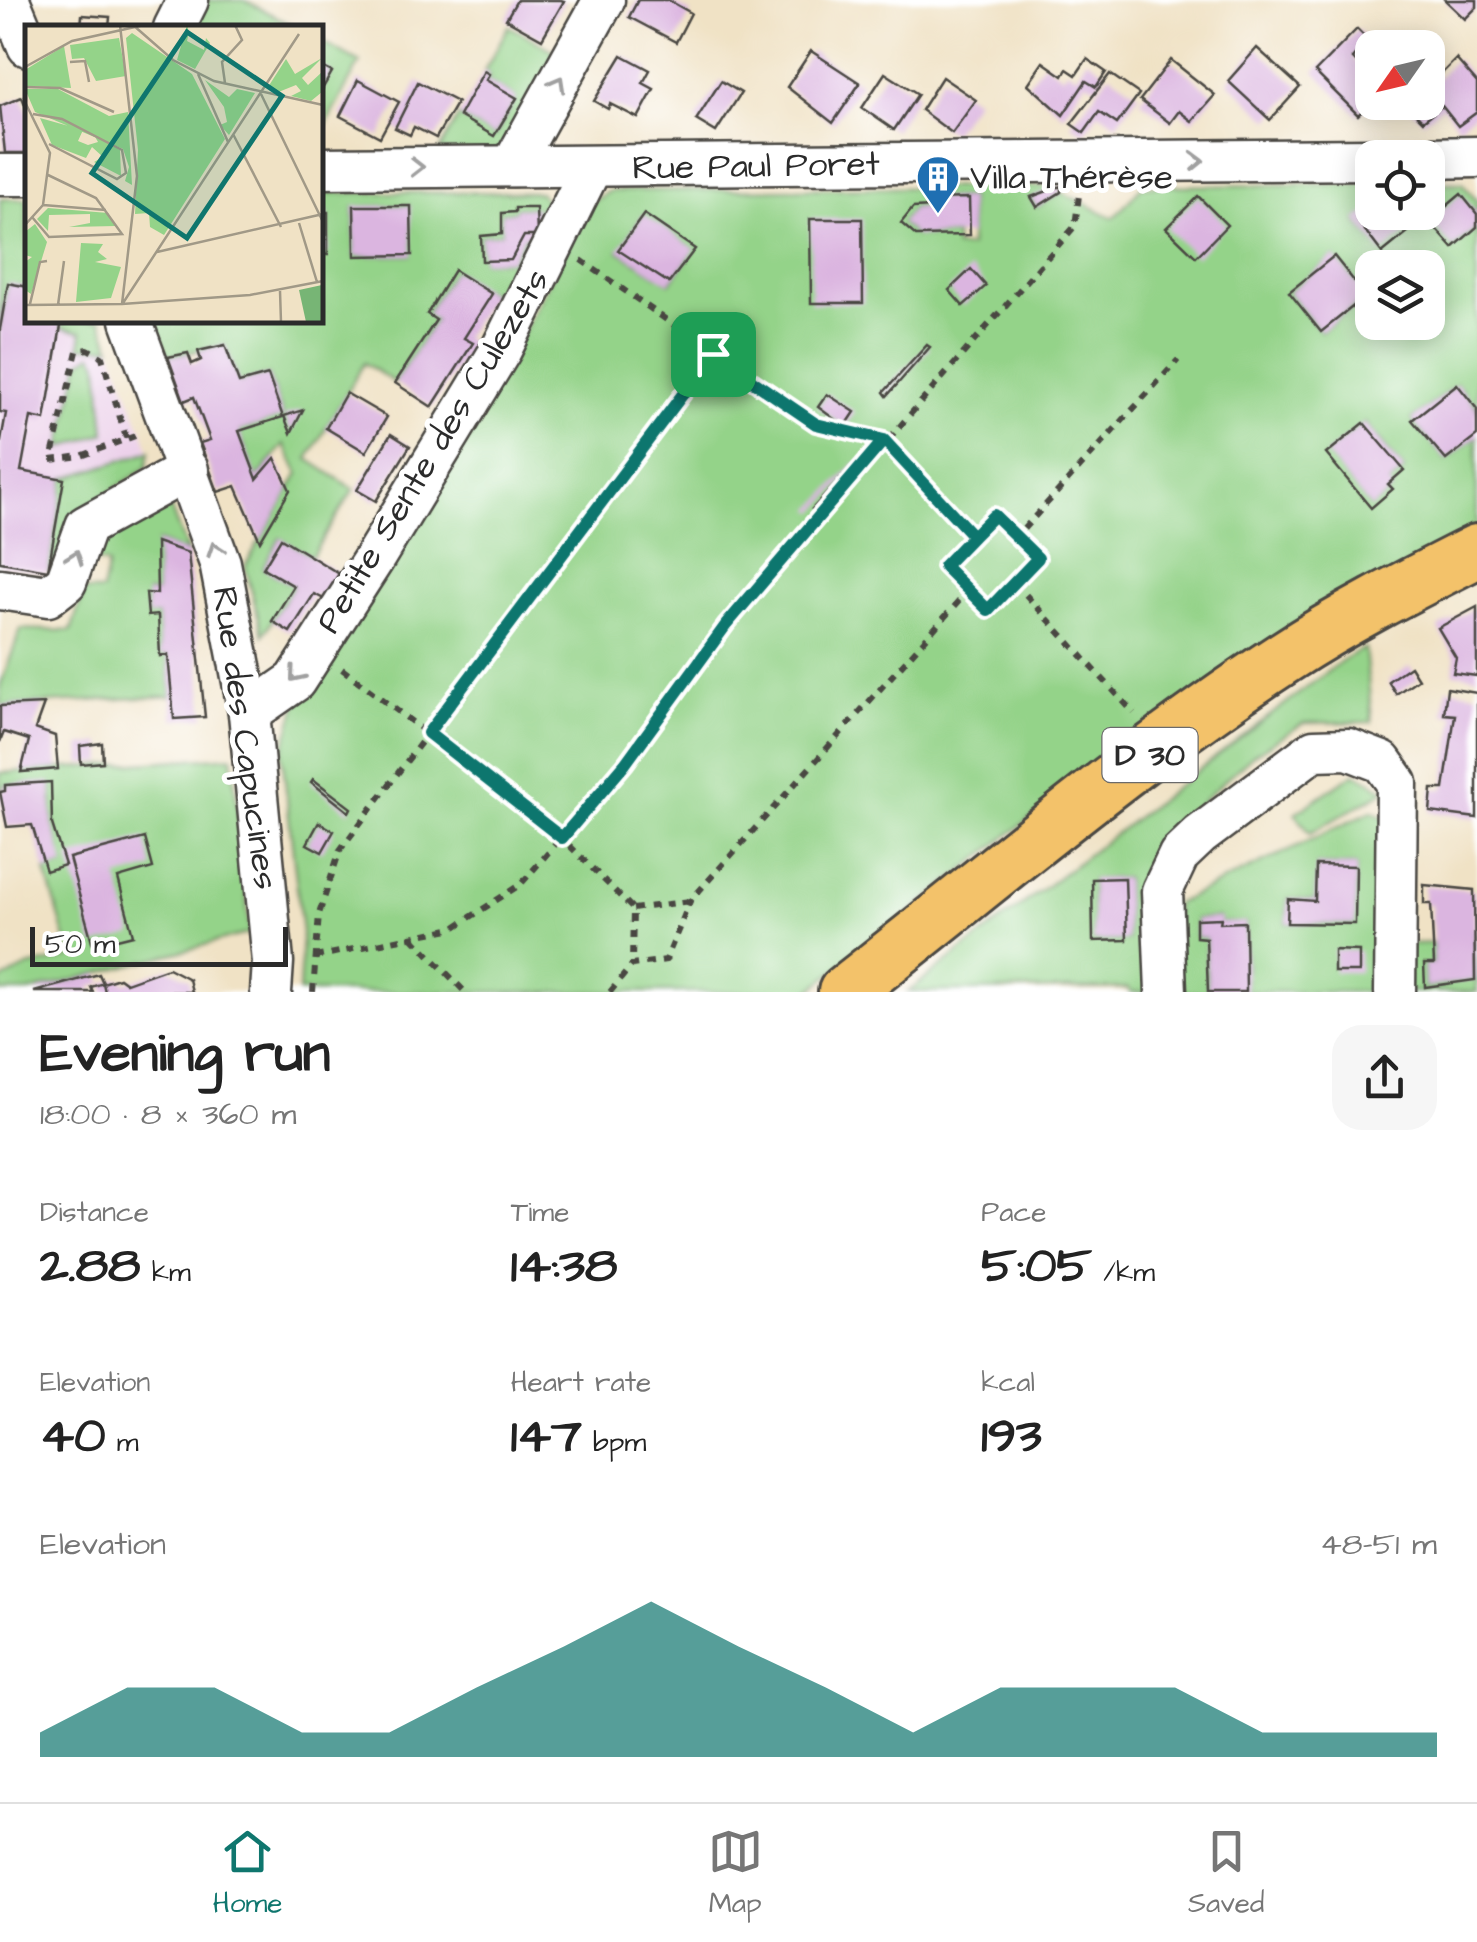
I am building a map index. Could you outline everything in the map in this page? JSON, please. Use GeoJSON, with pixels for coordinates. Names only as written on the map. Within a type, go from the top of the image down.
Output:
{"type":"FeatureCollection","features":[{"type":"Feature","properties":{"kind":"main road","name":"D 30"},"geometry":{"type":"LineString","coordinates":[[845,992],[1283,658],[1349,617],[1477,550]]}},
{"type":"Feature","properties":{"kind":"street"},"geometry":{"type":"LineString","coordinates":[[9,0],[25,39]]}},
{"type":"Feature","properties":{"kind":"street"},"geometry":{"type":"LineString","coordinates":[[176,25],[188,0]]}},
{"type":"Feature","properties":{"kind":"street"},"geometry":{"type":"LineString","coordinates":[[512,166],[604,0]]}},
{"type":"Feature","properties":{"kind":"street"},"geometry":{"type":"LineString","coordinates":[[1445,158],[1477,158]]}},
{"type":"Feature","properties":{"kind":"street","name":"Rue Paul Poret"},"geometry":{"type":"LineString","coordinates":[[322,168],[1355,159]]}},
{"type":"Feature","properties":{"kind":"street","name":"Petite Sente des Culezets"},"geometry":{"type":"LineString","coordinates":[[249,713],[295,681],[372,560],[502,348],[591,168]]}},
{"type":"Feature","properties":{"kind":"street","name":"Rue des Capucines"},"geometry":{"type":"LineString","coordinates":[[132,322],[220,563],[249,713],[273,962],[271,992]]}},
{"type":"Feature","properties":{"kind":"street"},"geometry":{"type":"LineString","coordinates":[[0,589],[48,596],[66,582],[86,526],[188,470]]}},
{"type":"Feature","properties":{"kind":"street"},"geometry":{"type":"LineString","coordinates":[[1166,992],[1162,891],[1178,855],[1314,750],[1348,749],[1382,762],[1397,784],[1395,992]]}},
{"type":"Feature","properties":{"kind":"path"},"geometry":{"type":"LineString","coordinates":[[315,957],[454,928],[521,884],[625,764],[726,625],[1075,226],[1079,194]]}},
{"type":"Feature","properties":{"kind":"path"},"geometry":{"type":"LineString","coordinates":[[576,256],[816,424],[884,440],[973,536]]}},
{"type":"Feature","properties":{"kind":"path"},"geometry":{"type":"LineString","coordinates":[[126,438],[102,357],[88,350],[77,351],[51,460],[81,456],[149,432]]}},
{"type":"Feature","properties":{"kind":"path"},"geometry":{"type":"LineString","coordinates":[[314,992],[319,914],[340,850],[713,354]]}},
{"type":"Feature","properties":{"kind":"path"},"geometry":{"type":"LineString","coordinates":[[1017,536],[1178,360]]}},
{"type":"Feature","properties":{"kind":"path"},"geometry":{"type":"LineString","coordinates":[[994,515],[1038,558],[988,610],[944,566],[973,536],[994,515]]}},
{"type":"Feature","properties":{"kind":"path"},"geometry":{"type":"LineString","coordinates":[[1015,583],[1134,714]]}},
{"type":"Feature","properties":{"kind":"path"},"geometry":{"type":"LineString","coordinates":[[632,965],[666,960],[690,901],[969,590]]}},
{"type":"Feature","properties":{"kind":"path"},"geometry":{"type":"LineString","coordinates":[[339,666],[562,838],[632,908],[632,965],[610,992]]}},
{"type":"Feature","properties":{"kind":"path"},"geometry":{"type":"LineString","coordinates":[[632,908],[690,901]]}},
{"type":"Feature","properties":{"kind":"path"},"geometry":{"type":"LineString","coordinates":[[412,938],[466,992]]}},
{"type":"Feature","properties":{"kind":"shaded area"},"geometry":{"type":"Polygon","coordinates":[[[0,199],[25,199],[25,322],[102,322],[150,451],[64,479],[47,574],[0,566],[0,199]]]}},
{"type":"Feature","properties":{"kind":"green space"},"geometry":{"type":"Polygon","coordinates":[[[208,0],[244,0],[292,25],[195,25],[208,0]]]}},
{"type":"Feature","properties":{"kind":"green space"},"geometry":{"type":"Polygon","coordinates":[[[509,26],[560,54],[510,143],[496,151],[439,151],[459,116],[495,136],[516,98],[486,80],[489,75],[484,71],[509,26]]]}},
{"type":"Feature","properties":{"kind":"green space"},"geometry":{"type":"Polygon","coordinates":[[[322,41],[360,62],[322,132],[322,41]]]}},
{"type":"Feature","properties":{"kind":"green space"},"geometry":{"type":"Polygon","coordinates":[[[1445,183],[1462,183],[1477,201],[1477,214],[1460,195],[1453,248],[1477,227],[1477,409],[1457,384],[1412,420],[1446,460],[1477,436],[1477,526],[1028,820],[808,992],[299,992],[302,933],[282,754],[297,705],[499,378],[590,203],[610,191],[1061,186],[1031,198],[1037,207],[1061,192],[1114,218],[1142,186],[1355,184],[1355,230],[1364,230],[1380,250],[1355,250],[1355,283],[1334,257],[1289,292],[1321,332],[1355,306],[1355,340],[1445,340],[1445,250],[1383,250],[1389,230],[1445,230],[1445,183]],[[969,198],[933,199],[932,207],[913,208],[901,223],[916,236],[955,235],[955,247],[970,247],[969,198]],[[643,215],[619,251],[670,283],[694,249],[643,215]],[[1365,423],[1327,454],[1371,507],[1392,490],[1388,484],[1404,470],[1365,423]]]}},
{"type":"Feature","properties":{"kind":"green space"},"geometry":{"type":"Polygon","coordinates":[[[540,192],[557,218],[514,308],[454,271],[427,313],[436,320],[395,383],[364,363],[308,459],[354,489],[311,557],[280,538],[263,568],[294,586],[263,635],[245,566],[299,474],[284,444],[257,479],[239,431],[283,416],[268,375],[239,383],[225,345],[168,357],[155,322],[322,322],[322,244],[328,213],[322,212],[322,193],[540,192]],[[410,206],[354,207],[355,256],[411,255],[410,206]],[[536,208],[502,213],[502,234],[481,236],[483,261],[511,260],[524,236],[536,236],[536,208]]]}},
{"type":"Feature","properties":{"kind":"green space"},"geometry":{"type":"Polygon","coordinates":[[[0,199],[25,199],[25,287],[8,284],[0,329],[0,199]]]}},
{"type":"Feature","properties":{"kind":"green space"},"geometry":{"type":"Polygon","coordinates":[[[62,322],[102,322],[111,347],[80,347],[82,332],[61,328],[62,322]]]}},
{"type":"Feature","properties":{"kind":"green space"},"geometry":{"type":"Polygon","coordinates":[[[93,354],[99,363],[105,433],[61,448],[80,362],[93,354]]]}},
{"type":"Feature","properties":{"kind":"green space"},"geometry":{"type":"Polygon","coordinates":[[[150,451],[147,467],[84,510],[53,569],[48,570],[64,479],[150,451]]]}},
{"type":"Feature","properties":{"kind":"green space"},"geometry":{"type":"Polygon","coordinates":[[[170,507],[188,553],[157,542],[157,594],[147,593],[148,615],[158,615],[160,655],[168,655],[172,696],[0,706],[0,686],[21,629],[71,631],[84,591],[102,591],[108,565],[94,560],[103,532],[170,507]]]}},
{"type":"Feature","properties":{"kind":"green space"},"geometry":{"type":"Polygon","coordinates":[[[1365,648],[1372,722],[1304,723],[1254,754],[1201,802],[1183,825],[1155,992],[1130,992],[1129,988],[908,992],[1344,659],[1365,648]],[[1125,878],[1092,880],[1094,941],[1127,940],[1125,878]]]}},
{"type":"Feature","properties":{"kind":"green space"},"geometry":{"type":"Polygon","coordinates":[[[232,756],[250,933],[28,992],[0,992],[0,981],[28,967],[71,957],[46,871],[64,865],[52,824],[51,783],[5,785],[0,791],[0,773],[232,756]]]}},
{"type":"Feature","properties":{"kind":"green space"},"geometry":{"type":"Polygon","coordinates":[[[1355,773],[1386,790],[1310,833],[1295,813],[1355,773]]]}},
{"type":"Feature","properties":{"kind":"green space"},"geometry":{"type":"Polygon","coordinates":[[[1372,811],[1391,821],[1385,992],[1246,992],[1245,923],[1220,923],[1220,918],[1196,919],[1196,937],[1206,938],[1208,992],[1176,992],[1175,904],[1372,811]],[[1317,865],[1315,901],[1288,899],[1287,923],[1354,924],[1356,866],[1317,865]]]}},
{"type":"Feature","properties":{"kind":"green space"},"geometry":{"type":"Polygon","coordinates":[[[1474,928],[1477,992],[1407,992],[1408,944],[1433,943],[1434,964],[1424,965],[1425,987],[1475,979],[1474,928]]]}},
{"type":"Feature","properties":{"kind":"building"},"geometry":{"type":"Polygon","coordinates":[[[517,0],[564,1],[542,39],[506,19],[517,0]]]}},
{"type":"Feature","properties":{"kind":"building"},"geometry":{"type":"Polygon","coordinates":[[[638,0],[668,0],[691,13],[676,42],[629,17],[638,0]]]}},
{"type":"Feature","properties":{"kind":"building"},"geometry":{"type":"Polygon","coordinates":[[[1445,0],[1477,0],[1477,7],[1465,19],[1445,0]]]}},
{"type":"Feature","properties":{"kind":"building"},"geometry":{"type":"Polygon","coordinates":[[[82,15],[110,17],[109,25],[81,25],[82,15]]]}},
{"type":"Feature","properties":{"kind":"building"},"geometry":{"type":"Polygon","coordinates":[[[1355,31],[1355,112],[1315,72],[1355,31]]]}},
{"type":"Feature","properties":{"kind":"building"},"geometry":{"type":"Polygon","coordinates":[[[1257,48],[1300,87],[1270,120],[1228,81],[1257,48]]]}},
{"type":"Feature","properties":{"kind":"building"},"geometry":{"type":"Polygon","coordinates":[[[811,51],[860,83],[833,123],[787,87],[811,51]]]}},
{"type":"Feature","properties":{"kind":"building"},"geometry":{"type":"Polygon","coordinates":[[[622,55],[650,70],[643,83],[654,89],[638,118],[594,101],[622,55]]]}},
{"type":"Feature","properties":{"kind":"building"},"geometry":{"type":"Polygon","coordinates":[[[1087,59],[1106,72],[1096,87],[1086,81],[1063,115],[1028,84],[1043,62],[1063,76],[1067,69],[1076,75],[1087,59]]]}},
{"type":"Feature","properties":{"kind":"building"},"geometry":{"type":"Polygon","coordinates":[[[1456,59],[1477,83],[1477,112],[1458,126],[1445,110],[1445,70],[1456,59]]]}},
{"type":"Feature","properties":{"kind":"building"},"geometry":{"type":"Polygon","coordinates":[[[1171,60],[1215,95],[1192,121],[1179,111],[1170,123],[1140,100],[1171,60]]]}},
{"type":"Feature","properties":{"kind":"building"},"geometry":{"type":"Polygon","coordinates":[[[322,67],[332,72],[322,90],[322,67]]]}},
{"type":"Feature","properties":{"kind":"building"},"geometry":{"type":"Polygon","coordinates":[[[484,71],[489,74],[486,80],[517,98],[494,136],[459,116],[484,71]]]}},
{"type":"Feature","properties":{"kind":"building"},"geometry":{"type":"Polygon","coordinates":[[[885,73],[918,94],[894,130],[862,108],[885,73]]]}},
{"type":"Feature","properties":{"kind":"building"},"geometry":{"type":"Polygon","coordinates":[[[1110,74],[1139,94],[1117,124],[1099,112],[1084,133],[1071,124],[1110,74]]]}},
{"type":"Feature","properties":{"kind":"building"},"geometry":{"type":"Polygon","coordinates":[[[942,77],[976,100],[952,133],[921,110],[942,77]]]}},
{"type":"Feature","properties":{"kind":"building"},"geometry":{"type":"Polygon","coordinates":[[[358,80],[399,102],[380,137],[340,116],[358,80]]]}},
{"type":"Feature","properties":{"kind":"building"},"geometry":{"type":"Polygon","coordinates":[[[721,81],[741,93],[716,132],[696,120],[721,81]]]}},
{"type":"Feature","properties":{"kind":"building"},"geometry":{"type":"Polygon","coordinates":[[[418,82],[457,102],[436,138],[414,127],[410,135],[395,128],[418,82]]]}},
{"type":"Feature","properties":{"kind":"building"},"geometry":{"type":"Polygon","coordinates":[[[22,97],[25,153],[5,153],[0,106],[22,97]]]}},
{"type":"Feature","properties":{"kind":"building"},"geometry":{"type":"Polygon","coordinates":[[[1061,186],[1061,192],[1037,207],[1031,197],[1061,186]]]}},
{"type":"Feature","properties":{"kind":"building"},"geometry":{"type":"Polygon","coordinates":[[[1461,194],[1477,214],[1477,227],[1453,248],[1437,230],[1445,230],[1445,208],[1461,194]]]}},
{"type":"Feature","properties":{"kind":"building"},"geometry":{"type":"Polygon","coordinates":[[[1198,196],[1227,225],[1196,257],[1166,228],[1198,196]]]}},
{"type":"Feature","properties":{"kind":"building","name":"Villa Thérèse"},"geometry":{"type":"Polygon","coordinates":[[[969,198],[970,235],[916,236],[901,223],[913,208],[932,207],[932,199],[969,198]]]}},
{"type":"Feature","properties":{"kind":"building"},"geometry":{"type":"Polygon","coordinates":[[[354,206],[411,206],[412,255],[355,256],[354,206]]]}},
{"type":"Feature","properties":{"kind":"building"},"geometry":{"type":"Polygon","coordinates":[[[515,208],[536,208],[537,236],[524,236],[511,260],[482,261],[481,236],[502,234],[502,213],[515,212],[515,208]]]}},
{"type":"Feature","properties":{"kind":"building"},"geometry":{"type":"Polygon","coordinates":[[[322,212],[328,212],[328,254],[322,254],[322,212]]]}},
{"type":"Feature","properties":{"kind":"building"},"geometry":{"type":"Polygon","coordinates":[[[644,214],[695,249],[669,283],[618,250],[644,214]]]}},
{"type":"Feature","properties":{"kind":"building"},"geometry":{"type":"Polygon","coordinates":[[[810,219],[862,219],[863,303],[811,303],[810,219]]]}},
{"type":"Feature","properties":{"kind":"building"},"geometry":{"type":"Polygon","coordinates":[[[1365,230],[1409,231],[1386,250],[1380,250],[1365,230]]]}},
{"type":"Feature","properties":{"kind":"building"},"geometry":{"type":"Polygon","coordinates":[[[1334,256],[1355,282],[1355,305],[1321,332],[1289,292],[1334,256]]]}},
{"type":"Feature","properties":{"kind":"building"},"geometry":{"type":"Polygon","coordinates":[[[971,269],[986,286],[963,306],[949,290],[971,269]]]}},
{"type":"Feature","properties":{"kind":"building"},"geometry":{"type":"Polygon","coordinates":[[[454,270],[492,294],[464,338],[473,343],[432,407],[395,383],[436,320],[427,314],[454,270]]]}},
{"type":"Feature","properties":{"kind":"building"},"geometry":{"type":"Polygon","coordinates":[[[8,283],[25,286],[25,322],[62,322],[45,420],[31,417],[21,471],[64,479],[48,570],[0,562],[0,447],[6,413],[0,412],[0,329],[8,283]]]}},
{"type":"Feature","properties":{"kind":"building"},"geometry":{"type":"Polygon","coordinates":[[[225,345],[239,383],[268,375],[283,417],[239,431],[257,479],[275,458],[290,490],[260,541],[236,486],[218,492],[200,443],[210,440],[194,397],[184,401],[168,357],[188,353],[192,364],[201,360],[198,351],[225,345]]]}},
{"type":"Feature","properties":{"kind":"building"},"geometry":{"type":"Polygon","coordinates":[[[927,345],[930,347],[887,396],[884,392],[927,345]]]}},
{"type":"Feature","properties":{"kind":"building"},"geometry":{"type":"Polygon","coordinates":[[[1457,384],[1477,409],[1477,436],[1446,460],[1412,420],[1457,384]]]}},
{"type":"Feature","properties":{"kind":"building"},"geometry":{"type":"Polygon","coordinates":[[[346,393],[387,417],[366,452],[326,428],[346,393]]]}},
{"type":"Feature","properties":{"kind":"building"},"geometry":{"type":"Polygon","coordinates":[[[827,394],[855,412],[845,427],[818,407],[827,394]]]}},
{"type":"Feature","properties":{"kind":"building"},"geometry":{"type":"Polygon","coordinates":[[[303,410],[291,433],[284,416],[303,410]]]}},
{"type":"Feature","properties":{"kind":"building"},"geometry":{"type":"Polygon","coordinates":[[[1364,423],[1404,470],[1388,484],[1393,489],[1371,508],[1326,454],[1364,423]]]}},
{"type":"Feature","properties":{"kind":"building"},"geometry":{"type":"Polygon","coordinates":[[[391,434],[410,446],[376,501],[357,490],[391,434]]]}},
{"type":"Feature","properties":{"kind":"building"},"geometry":{"type":"Polygon","coordinates":[[[856,462],[859,464],[816,512],[812,509],[856,462]]]}},
{"type":"Feature","properties":{"kind":"building"},"geometry":{"type":"Polygon","coordinates":[[[281,538],[341,575],[326,600],[314,594],[290,632],[272,621],[294,586],[263,568],[281,538]]]}},
{"type":"Feature","properties":{"kind":"building"},"geometry":{"type":"Polygon","coordinates":[[[156,542],[188,553],[205,717],[174,719],[168,655],[160,656],[158,615],[148,616],[146,593],[157,594],[156,542]]]}},
{"type":"Feature","properties":{"kind":"building"},"geometry":{"type":"Polygon","coordinates":[[[1477,607],[1477,676],[1453,673],[1456,658],[1438,628],[1477,607]]]}},
{"type":"Feature","properties":{"kind":"building"},"geometry":{"type":"Polygon","coordinates":[[[1410,666],[1418,679],[1396,694],[1388,681],[1410,666]]]}},
{"type":"Feature","properties":{"kind":"building"},"geometry":{"type":"Polygon","coordinates":[[[1447,688],[1477,693],[1477,818],[1430,812],[1432,789],[1444,789],[1455,715],[1444,714],[1447,688]]]}},
{"type":"Feature","properties":{"kind":"building"},"geometry":{"type":"Polygon","coordinates":[[[44,704],[35,729],[55,736],[58,769],[21,772],[29,740],[4,732],[0,742],[0,706],[44,704]]]}},
{"type":"Feature","properties":{"kind":"building"},"geometry":{"type":"Polygon","coordinates":[[[102,743],[103,762],[81,764],[80,746],[102,743]]]}},
{"type":"Feature","properties":{"kind":"building"},"geometry":{"type":"Polygon","coordinates":[[[313,779],[351,808],[349,812],[311,782],[313,779]]]}},
{"type":"Feature","properties":{"kind":"building"},"geometry":{"type":"Polygon","coordinates":[[[51,782],[52,824],[65,865],[46,871],[32,825],[7,827],[0,792],[5,791],[5,785],[51,782]]]}},
{"type":"Feature","properties":{"kind":"building"},"geometry":{"type":"Polygon","coordinates":[[[319,822],[334,831],[322,852],[307,844],[319,822]]]}},
{"type":"Feature","properties":{"kind":"building"},"geometry":{"type":"Polygon","coordinates":[[[145,838],[153,868],[118,878],[133,935],[93,945],[69,858],[145,838]]]}},
{"type":"Feature","properties":{"kind":"building"},"geometry":{"type":"Polygon","coordinates":[[[1316,865],[1356,866],[1355,924],[1287,923],[1288,899],[1315,901],[1316,865]]]}},
{"type":"Feature","properties":{"kind":"building"},"geometry":{"type":"Polygon","coordinates":[[[1125,878],[1127,940],[1093,941],[1092,879],[1125,878]]]}},
{"type":"Feature","properties":{"kind":"building"},"geometry":{"type":"Polygon","coordinates":[[[1424,885],[1474,890],[1475,980],[1425,987],[1424,964],[1434,964],[1431,904],[1424,904],[1424,885]]]}},
{"type":"Feature","properties":{"kind":"building"},"geometry":{"type":"Polygon","coordinates":[[[1221,918],[1220,923],[1245,922],[1246,992],[1208,992],[1206,938],[1196,937],[1196,919],[1221,918]]]}},
{"type":"Feature","properties":{"kind":"building"},"geometry":{"type":"Polygon","coordinates":[[[1334,950],[1359,951],[1359,972],[1334,972],[1334,950]]]}},
{"type":"Feature","properties":{"kind":"building"},"geometry":{"type":"Polygon","coordinates":[[[168,968],[189,979],[192,992],[105,992],[103,983],[119,978],[126,983],[168,968]]]}},
{"type":"Feature","properties":{"kind":"building"},"geometry":{"type":"Polygon","coordinates":[[[99,974],[103,983],[91,987],[93,992],[34,992],[99,974]]]}},
{"type":"Feature","properties":{"kind":"place","name":"Villa Thérèse"},"geometry":{"type":"Point","coordinates":[938,215]}},
{"type":"Feature","properties":{"kind":"route"},"geometry":{"type":"LineString","coordinates":[[713,354],[428,733],[562,838],[625,764],[726,625],[884,440],[973,536],[994,515],[1038,558],[988,610],[944,566],[973,536],[884,440],[816,424],[713,354]]}}]}
